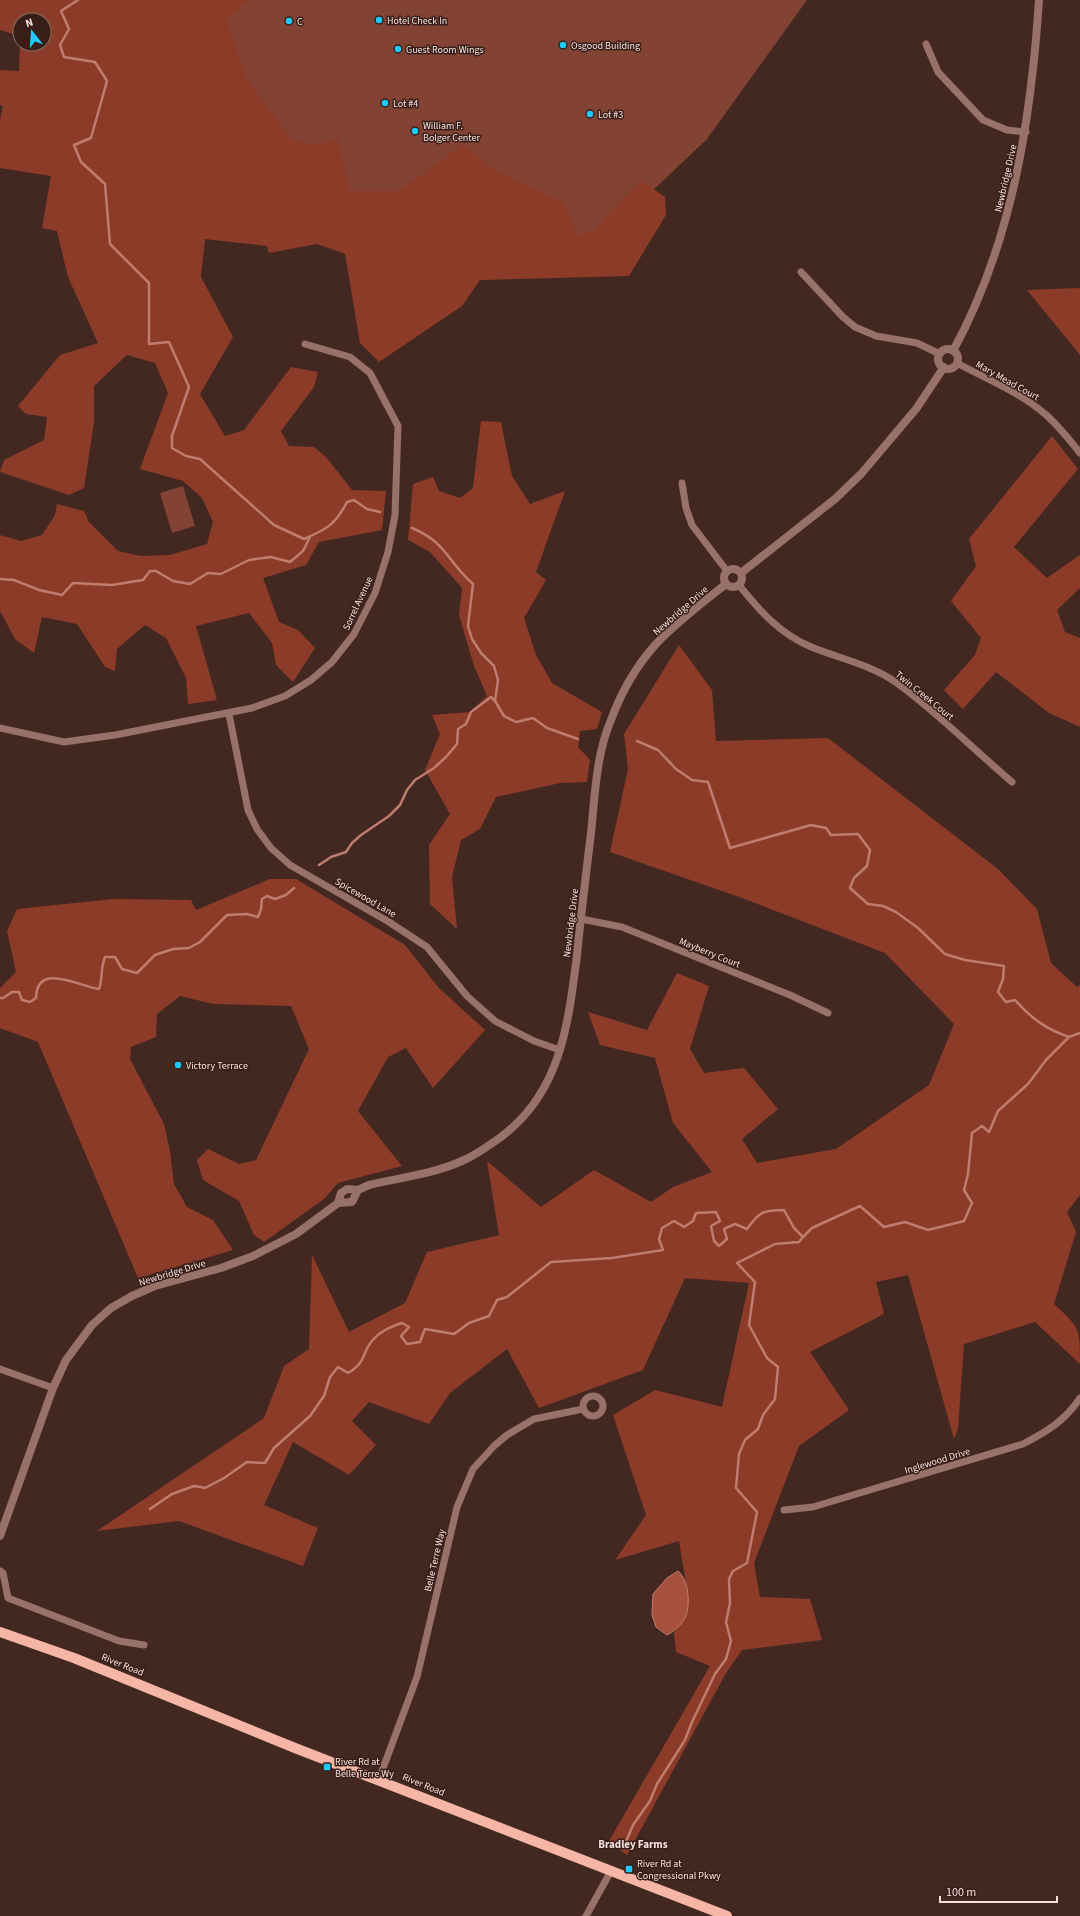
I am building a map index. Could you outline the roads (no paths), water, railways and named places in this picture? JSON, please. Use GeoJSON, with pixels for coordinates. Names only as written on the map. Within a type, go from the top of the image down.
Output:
{"type":"FeatureCollection","features":[{"type":"Feature","properties":{"kind":"main road","name":"River Road"},"geometry":{"type":"LineString","coordinates":[[0,1632],[74,1658],[289,1745],[379,1779],[485,1823],[727,1916]]}},
{"type":"Feature","properties":{"kind":"street","name":"Newbridge Drive"},"geometry":{"type":"LineString","coordinates":[[953,351],[965,328],[991,268],[1010,203],[1026,132],[1035,62],[1039,0]]}},
{"type":"Feature","properties":{"kind":"street"},"geometry":{"type":"LineString","coordinates":[[926,44],[938,72],[983,120],[1008,130],[1026,132]]}},
{"type":"Feature","properties":{"kind":"street"},"geometry":{"type":"LineString","coordinates":[[801,272],[843,318],[855,327],[876,336],[917,343],[940,354]]}},
{"type":"Feature","properties":{"kind":"street","name":"Sorrel Avenue"},"geometry":{"type":"LineString","coordinates":[[0,728],[64,742],[229,714],[252,708],[285,696],[311,680],[332,662],[354,634],[375,593],[388,552],[395,515],[398,426],[370,373],[350,357],[305,344]]}},
{"type":"Feature","properties":{"kind":"street"},"geometry":{"type":"LineString","coordinates":[[741,573],[835,499],[861,474],[916,409],[944,368],[952,367],[957,363],[957,355],[953,351],[947,349],[940,354],[938,360],[944,368]]}},
{"type":"Feature","properties":{"kind":"street","name":"Mary Mead Court"},"geometry":{"type":"LineString","coordinates":[[957,363],[1024,399],[1044,413],[1060,428],[1080,453]]}},
{"type":"Feature","properties":{"kind":"street"},"geometry":{"type":"LineString","coordinates":[[682,483],[686,508],[692,525],[727,571]]}},
{"type":"Feature","properties":{"kind":"street"},"geometry":{"type":"LineString","coordinates":[[735,569],[741,573],[742,580],[739,585],[733,587],[726,584],[724,577],[727,571],[735,569]]}},
{"type":"Feature","properties":{"kind":"street","name":"Newbridge Drive"},"geometry":{"type":"LineString","coordinates":[[338,1203],[341,1193],[344,1190],[358,1190],[369,1185],[438,1170],[461,1162],[482,1151],[510,1130],[534,1105],[550,1079],[560,1050],[570,1009],[598,768],[610,720],[630,679],[655,645],[677,624],[726,584]]}},
{"type":"Feature","properties":{"kind":"street","name":"Twin Creek Court"},"geometry":{"type":"LineString","coordinates":[[739,585],[761,613],[780,629],[809,646],[866,666],[893,680],[1012,782]]}},
{"type":"Feature","properties":{"kind":"street","name":"Spicewood Lane"},"geometry":{"type":"LineString","coordinates":[[229,714],[248,810],[257,829],[270,848],[290,865],[390,922],[427,947],[467,996],[495,1020],[534,1041],[560,1050]]}},
{"type":"Feature","properties":{"kind":"street","name":"Mayberry Court"},"geometry":{"type":"LineString","coordinates":[[581,919],[622,927],[790,995],[828,1013]]}},
{"type":"Feature","properties":{"kind":"street","name":"Newbridge Drive"},"geometry":{"type":"LineString","coordinates":[[0,1536],[53,1388],[66,1360],[92,1325],[116,1305],[155,1286],[221,1268],[253,1256],[296,1234],[338,1203],[352,1202],[358,1190]]}},
{"type":"Feature","properties":{"kind":"street"},"geometry":{"type":"LineString","coordinates":[[0,1369],[53,1388]]}},
{"type":"Feature","properties":{"kind":"street","name":"Inglewood Drive"},"geometry":{"type":"LineString","coordinates":[[784,1510],[813,1507],[1023,1444],[1046,1432],[1060,1422],[1080,1398]]}},
{"type":"Feature","properties":{"kind":"street","name":"Belle Terre Way"},"geometry":{"type":"LineString","coordinates":[[379,1779],[416,1677],[457,1507],[473,1469],[507,1434],[534,1420],[583,1409]]}},
{"type":"Feature","properties":{"kind":"street","name":"River Road"},"geometry":{"type":"LineString","coordinates":[[0,1571],[3,1573],[8,1598],[119,1641],[144,1645]]}},
{"type":"Feature","properties":{"kind":"street"},"geometry":{"type":"LineString","coordinates":[[586,1916],[611,1871]]}},
{"type":"Feature","properties":{"kind":"waterway"},"geometry":{"type":"LineString","coordinates":[[78,0],[61,11],[69,29],[60,45],[64,57],[95,62],[107,81],[91,138],[74,145],[81,162],[105,184],[110,244],[149,283],[149,344],[169,342],[189,387],[172,436],[172,448],[186,456],[200,459],[274,525],[304,539],[330,525],[343,510],[347,502],[354,500],[367,509],[380,512]]}},
{"type":"Feature","properties":{"kind":"waterway"},"geometry":{"type":"LineString","coordinates":[[412,528],[440,546],[473,584],[468,626],[472,639],[481,653],[494,666],[498,680],[495,701],[504,716],[516,722],[533,718],[547,728],[578,739]]}},
{"type":"Feature","properties":{"kind":"waterway"},"geometry":{"type":"LineString","coordinates":[[0,579],[14,580],[39,590],[62,595],[73,583],[112,585],[143,580],[150,571],[156,571],[173,581],[190,584],[208,573],[221,574],[249,560],[271,557],[290,562],[303,551],[310,537]]}},
{"type":"Feature","properties":{"kind":"waterway"},"geometry":{"type":"LineString","coordinates":[[319,865],[331,857],[346,852],[352,843],[361,835],[389,816],[400,805],[407,790],[415,780],[434,768],[457,744],[458,729],[466,724],[471,712],[491,697],[495,701]]}},
{"type":"Feature","properties":{"kind":"waterway"},"geometry":{"type":"LineString","coordinates":[[637,741],[658,750],[676,769],[692,780],[708,782],[730,848],[811,825],[826,828],[831,835],[858,834],[870,850],[867,866],[854,878],[850,888],[868,904],[883,906],[896,912],[918,928],[945,954],[965,960],[1004,966],[1003,979],[998,992],[1006,1002],[1015,1000],[1027,1013],[1040,1023],[1053,1031],[1069,1037]]}},
{"type":"Feature","properties":{"kind":"waterway"},"geometry":{"type":"LineString","coordinates":[[0,998],[3,998],[12,992],[19,992],[22,1000],[30,1002],[36,998],[38,987],[44,981],[51,978],[71,981],[99,989],[105,957],[115,957],[122,969],[137,973],[155,955],[173,949],[189,948],[200,942],[227,915],[247,914],[258,917],[262,899],[267,896],[275,899],[286,895],[294,888]]}},
{"type":"Feature","properties":{"kind":"waterway"},"geometry":{"type":"LineString","coordinates":[[150,1509],[172,1494],[194,1486],[205,1488],[224,1478],[247,1462],[265,1463],[274,1448],[310,1416],[324,1396],[330,1377],[338,1367],[348,1373],[354,1369],[361,1361],[369,1345],[382,1332],[402,1323],[409,1327],[401,1336],[407,1344],[420,1342],[425,1329],[454,1334],[469,1323],[489,1316],[497,1300],[507,1297],[551,1262],[612,1258],[663,1250],[659,1239],[662,1228],[674,1221],[684,1227],[693,1221],[696,1213],[716,1212],[720,1221],[711,1226],[714,1241],[719,1246],[727,1239],[724,1229],[735,1224],[747,1229],[758,1216],[762,1213],[771,1211],[784,1210],[794,1228],[803,1237],[812,1228],[860,1206],[884,1227],[905,1222],[928,1230],[964,1221],[972,1203],[964,1190],[968,1174],[972,1133],[982,1126],[989,1132],[998,1111],[1028,1084],[1046,1060],[1069,1037],[1080,1033]]}},
{"type":"Feature","properties":{"kind":"waterway"},"geometry":{"type":"LineString","coordinates":[[625,1844],[633,1825],[650,1801],[657,1784],[685,1740],[715,1674],[726,1659],[731,1641],[726,1622],[730,1603],[729,1579],[733,1571],[747,1563],[757,1512],[736,1488],[739,1454],[745,1440],[758,1429],[763,1415],[775,1399],[778,1367],[767,1358],[749,1325],[755,1282],[737,1263],[775,1244],[799,1242],[803,1237]]}},
{"type":"Feature","properties":{"kind":"place","name":"Hotel Check In"},"geometry":{"type":"Point","coordinates":[379,20]}},
{"type":"Feature","properties":{"kind":"place","name":"C"},"geometry":{"type":"Point","coordinates":[289,21]}},
{"type":"Feature","properties":{"kind":"place","name":"Osgood Building"},"geometry":{"type":"Point","coordinates":[563,45]}},
{"type":"Feature","properties":{"kind":"place","name":"Guest Room Wings"},"geometry":{"type":"Point","coordinates":[398,49]}},
{"type":"Feature","properties":{"kind":"place","name":"Lot #4"},"geometry":{"type":"Point","coordinates":[385,103]}},
{"type":"Feature","properties":{"kind":"place","name":"Lot #3"},"geometry":{"type":"Point","coordinates":[590,114]}},
{"type":"Feature","properties":{"kind":"place","name":"William F. Bolger Center"},"geometry":{"type":"Point","coordinates":[415,131]}},
{"type":"Feature","properties":{"kind":"place","name":"Victory Terrace"},"geometry":{"type":"Point","coordinates":[178,1065]}},
{"type":"Feature","properties":{"kind":"place","name":"River Rd at Belle Terre Wy"},"geometry":{"type":"Point","coordinates":[327,1767]}},
{"type":"Feature","properties":{"kind":"place","name":"River Rd at Congressional Pkwy"},"geometry":{"type":"Point","coordinates":[629,1869]}},
{"type":"Feature","properties":{"kind":"district","name":"Bradley Farms"},"geometry":{"type":"Point","coordinates":[633,1844]}}]}
